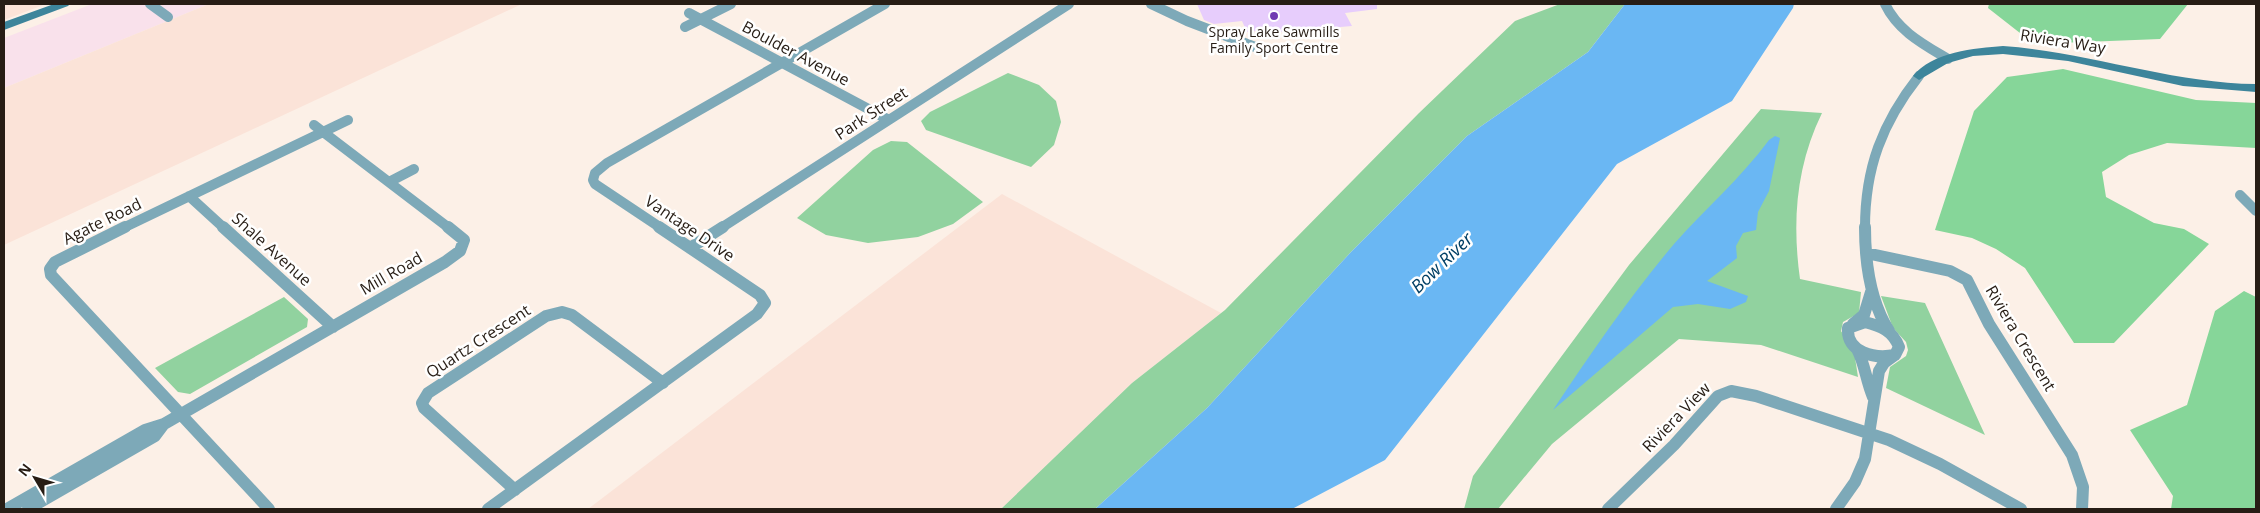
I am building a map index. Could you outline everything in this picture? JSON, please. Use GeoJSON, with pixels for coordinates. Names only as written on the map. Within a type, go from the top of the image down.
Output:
{"type":"FeatureCollection","features":[{"type":"Feature","properties":{"kind":"street"},"geometry":{"type":"LineString","coordinates":[[4,26],[64,4]]}},
{"type":"Feature","properties":{"kind":"street"},"geometry":{"type":"LineString","coordinates":[[150,4],[168,17]]}},
{"type":"Feature","properties":{"kind":"street"},"geometry":{"type":"LineString","coordinates":[[685,27],[731,4]]}},
{"type":"Feature","properties":{"kind":"street","name":"Vantage Drive"},"geometry":{"type":"LineString","coordinates":[[488,509],[757,314],[765,303],[760,295],[595,184],[593,180],[595,173],[607,163],[885,4]]}},
{"type":"Feature","properties":{"kind":"street","name":"Park Street"},"geometry":{"type":"LineString","coordinates":[[690,248],[1069,4]]}},
{"type":"Feature","properties":{"kind":"street"},"geometry":{"type":"LineString","coordinates":[[1151,4],[1187,21],[1263,50]]}},
{"type":"Feature","properties":{"kind":"street"},"geometry":{"type":"LineString","coordinates":[[1886,4],[1892,18],[1900,26],[1916,39],[1948,58]]}},
{"type":"Feature","properties":{"kind":"street","name":"Boulder Avenue"},"geometry":{"type":"LineString","coordinates":[[689,13],[889,120]]}},
{"type":"Feature","properties":{"kind":"street","name":"Riviera Way"},"geometry":{"type":"LineString","coordinates":[[1895,355],[1899,347],[1894,336],[1881,318],[1877,302],[1871,292],[1863,232],[1864,202],[1874,152],[1890,119],[1919,76],[1932,66],[1948,58],[1993,51],[2034,52],[2086,60],[2176,82],[2216,87],[2256,88]]}},
{"type":"Feature","properties":{"kind":"street","name":"Agate Road"},"geometry":{"type":"LineString","coordinates":[[181,414],[51,275],[50,269],[55,262],[67,255],[189,196],[319,128],[348,120]]}},
{"type":"Feature","properties":{"kind":"street","name":"Mill Road"},"geometry":{"type":"LineString","coordinates":[[7,509],[145,430],[164,424],[445,262],[454,256],[464,245],[464,240],[461,237],[319,128]]}},
{"type":"Feature","properties":{"kind":"street"},"geometry":{"type":"LineString","coordinates":[[390,182],[414,169]]}},
{"type":"Feature","properties":{"kind":"street"},"geometry":{"type":"LineString","coordinates":[[2240,195],[2256,211]]}},
{"type":"Feature","properties":{"kind":"street","name":"Shale Avenue"},"geometry":{"type":"LineString","coordinates":[[189,196],[333,326]]}},
{"type":"Feature","properties":{"kind":"street","name":"Riviera Crescent"},"geometry":{"type":"LineString","coordinates":[[1866,253],[1950,271],[1967,280],[1989,324],[2072,455],[2083,486],[2082,509]]}},
{"type":"Feature","properties":{"kind":"street","name":"Riviera Way"},"geometry":{"type":"LineString","coordinates":[[1852,324],[1864,315],[1871,292]]}},
{"type":"Feature","properties":{"kind":"street","name":"Quartz Crescent"},"geometry":{"type":"LineString","coordinates":[[515,490],[424,408],[422,404],[428,393],[546,316],[562,312],[572,315],[663,383]]}},
{"type":"Feature","properties":{"kind":"street"},"geometry":{"type":"LineString","coordinates":[[1874,397],[1866,381],[1863,361],[1857,349],[1848,338],[1848,328],[1852,324],[1865,322],[1889,331]]}},
{"type":"Feature","properties":{"kind":"street"},"geometry":{"type":"LineString","coordinates":[[1857,349],[1882,358],[1895,355]]}},
{"type":"Feature","properties":{"kind":"street"},"geometry":{"type":"LineString","coordinates":[[1836,509],[1851,489],[1860,471],[1870,433],[1874,397],[1880,368],[1883,363],[1895,355]]}},
{"type":"Feature","properties":{"kind":"street","name":"Riviera View"},"geometry":{"type":"LineString","coordinates":[[1608,509],[1674,445],[1718,396],[1726,391],[1750,395],[1870,433]]}},
{"type":"Feature","properties":{"kind":"street"},"geometry":{"type":"LineString","coordinates":[[181,414],[269,509]]}},
{"type":"Feature","properties":{"kind":"street","name":"Mill Road"},"geometry":{"type":"LineString","coordinates":[[28,509],[155,436],[164,424]]}},
{"type":"Feature","properties":{"kind":"street"},"geometry":{"type":"LineString","coordinates":[[1870,433],[1939,464],[2021,509]]}},
{"type":"Feature","properties":{"kind":"shaded area"},"geometry":{"type":"Polygon","coordinates":[[[4,4],[46,4],[4,20],[4,4]]]}},
{"type":"Feature","properties":{"kind":"shaded area"},"geometry":{"type":"Polygon","coordinates":[[[92,4],[209,4],[4,88],[4,38],[92,4]]]}},
{"type":"Feature","properties":{"kind":"shaded area"},"geometry":{"type":"Polygon","coordinates":[[[209,4],[522,4],[4,245],[4,88],[209,4]]]}},
{"type":"Feature","properties":{"kind":"shaded area"},"geometry":{"type":"Polygon","coordinates":[[[1002,194],[1221,313],[1132,383],[1001,509],[588,509],[1002,194]]]}},
{"type":"Feature","properties":{"kind":"green space"},"geometry":{"type":"Polygon","coordinates":[[[1560,4],[1625,4],[1588,52],[1467,136],[1351,252],[1207,408],[1095,509],[1001,509],[1132,383],[1225,310],[1419,113],[1515,21],[1560,4]]]}},
{"type":"Feature","properties":{"kind":"green space"},"geometry":{"type":"Polygon","coordinates":[[[1989,4],[2188,4],[2160,39],[2034,44],[1988,8],[1989,4]]]}},
{"type":"Feature","properties":{"kind":"green space"},"geometry":{"type":"Polygon","coordinates":[[[2063,69],[2196,100],[2256,103],[2256,148],[2167,143],[2129,155],[2102,172],[2106,197],[2154,223],[2184,229],[2209,244],[2114,343],[2074,343],[2025,268],[1996,249],[1972,238],[1935,230],[1974,111],[2007,77],[2063,69]]]}},
{"type":"Feature","properties":{"kind":"green space"},"geometry":{"type":"Polygon","coordinates":[[[1008,73],[1039,85],[1056,101],[1061,122],[1054,145],[1031,167],[926,130],[921,121],[930,112],[1008,73]]]}},
{"type":"Feature","properties":{"kind":"green space"},"geometry":{"type":"Polygon","coordinates":[[[1761,109],[1822,113],[1806,153],[1798,194],[1796,236],[1800,279],[1861,292],[1859,313],[1843,322],[1841,331],[1854,351],[1858,377],[1761,345],[1679,339],[1552,444],[1498,509],[1464,509],[1473,476],[1629,265],[1761,109]]]}},
{"type":"Feature","properties":{"kind":"green space"},"geometry":{"type":"Polygon","coordinates":[[[891,141],[907,142],[983,202],[953,224],[918,237],[868,243],[826,235],[797,218],[873,150],[891,141]]]}},
{"type":"Feature","properties":{"kind":"green space"},"geometry":{"type":"Polygon","coordinates":[[[2244,291],[2256,297],[2256,509],[2171,509],[2173,496],[2130,430],[2187,405],[2215,311],[2244,291]]]}},
{"type":"Feature","properties":{"kind":"green space"},"geometry":{"type":"Polygon","coordinates":[[[1881,296],[1925,303],[1985,435],[1886,388],[1890,367],[1906,356],[1908,350],[1906,342],[1893,328],[1881,296]]]}},
{"type":"Feature","properties":{"kind":"green space"},"geometry":{"type":"Polygon","coordinates":[[[284,297],[308,319],[307,327],[190,394],[178,392],[155,368],[284,297]]]}},
{"type":"Feature","properties":{"kind":"water","name":"Bow River"},"geometry":{"type":"Polygon","coordinates":[[[1625,4],[1794,4],[1732,101],[1617,164],[1385,460],[1292,509],[1095,509],[1207,408],[1351,252],[1467,136],[1588,52],[1625,4]]]}},
{"type":"Feature","properties":{"kind":"water"},"geometry":{"type":"Polygon","coordinates":[[[1775,136],[1780,138],[1769,191],[1758,212],[1756,230],[1743,233],[1736,246],[1737,258],[1707,281],[1748,296],[1746,302],[1730,309],[1698,304],[1673,307],[1553,410],[1611,325],[1674,244],[1747,167],[1769,140],[1775,136]]]}},
{"type":"Feature","properties":{"kind":"building","name":"Spray Lake Sawmills Family Sport Centre"},"geometry":{"type":"Polygon","coordinates":[[[1197,4],[1377,4],[1377,9],[1345,13],[1352,26],[1258,34],[1257,31],[1247,32],[1242,21],[1214,24],[1204,20],[1197,4]]]}},
{"type":"Feature","properties":{"kind":"place","name":"Spray Lake Sawmills Family Sport Centre"},"geometry":{"type":"Point","coordinates":[1274,16]}}]}
